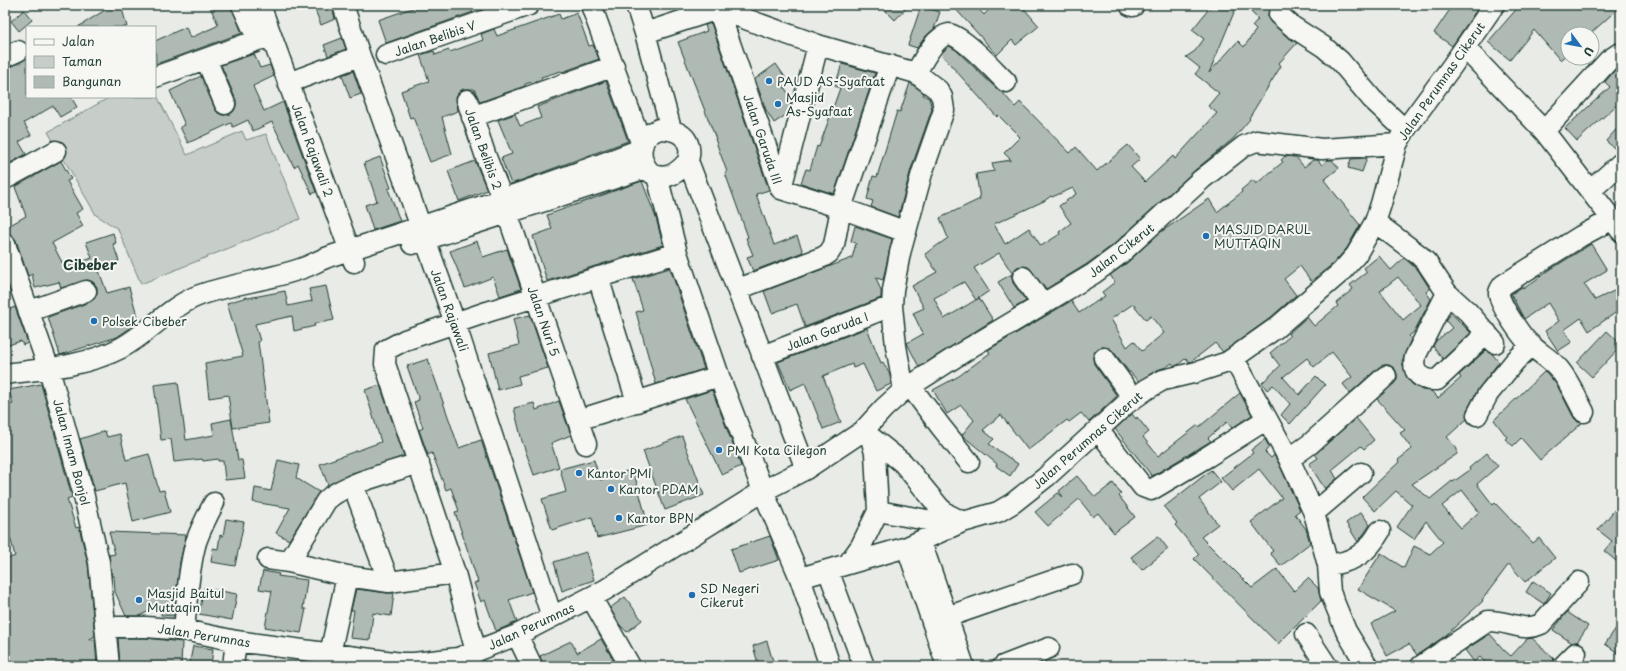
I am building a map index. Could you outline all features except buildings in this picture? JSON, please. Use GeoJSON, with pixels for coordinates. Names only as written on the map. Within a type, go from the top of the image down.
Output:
{"type":"FeatureCollection","features":[{"type":"Feature","properties":{"kind":"street"},"geometry":{"type":"LineString","coordinates":[[242,5],[265,38]]}},
{"type":"Feature","properties":{"kind":"street"},"geometry":{"type":"LineString","coordinates":[[260,5],[265,38]]}},
{"type":"Feature","properties":{"kind":"street","name":"Jalan Rajawali"},"geometry":{"type":"LineString","coordinates":[[343,5],[455,323],[552,617]]}},
{"type":"Feature","properties":{"kind":"street"},"geometry":{"type":"LineString","coordinates":[[590,5],[614,66],[641,147],[642,159],[652,172],[677,253],[719,376],[762,491],[800,578],[830,666]]}},
{"type":"Feature","properties":{"kind":"street"},"geometry":{"type":"LineString","coordinates":[[636,5],[671,129]]}},
{"type":"Feature","properties":{"kind":"street","name":"Jalan Perumnas Cikerut"},"geometry":{"type":"LineString","coordinates":[[878,511],[932,521],[963,522],[998,512],[1013,503],[1046,476],[1133,398],[1163,380],[1197,372],[1234,359],[1276,328],[1341,272],[1356,255],[1375,222],[1401,137],[1494,5]]}},
{"type":"Feature","properties":{"kind":"street","name":"Jalan Belibis V"},"geometry":{"type":"LineString","coordinates":[[386,54],[518,7]]}},
{"type":"Feature","properties":{"kind":"street"},"geometry":{"type":"LineString","coordinates":[[645,33],[718,9],[818,45],[916,73],[938,90],[944,103],[944,110],[922,173],[906,232],[895,274],[892,306],[896,346],[908,389],[969,462]]}},
{"type":"Feature","properties":{"kind":"street","name":"Jalan Garuda III"},"geometry":{"type":"LineString","coordinates":[[718,9],[780,189],[841,208],[906,232]]}},
{"type":"Feature","properties":{"kind":"street"},"geometry":{"type":"LineString","coordinates":[[1279,15],[1293,27],[1324,47],[1340,62],[1372,99],[1401,137]]}},
{"type":"Feature","properties":{"kind":"street"},"geometry":{"type":"LineString","coordinates":[[916,73],[930,50],[942,37],[949,34],[956,37],[979,56],[1006,82]]}},
{"type":"Feature","properties":{"kind":"street"},"geometry":{"type":"LineString","coordinates":[[156,77],[243,44],[265,38]]}},
{"type":"Feature","properties":{"kind":"street","name":"Jalan Rajawali 2"},"geometry":{"type":"LineString","coordinates":[[265,38],[288,83],[351,258]]}},
{"type":"Feature","properties":{"kind":"street"},"geometry":{"type":"LineString","coordinates":[[780,189],[818,45]]}},
{"type":"Feature","properties":{"kind":"street"},"geometry":{"type":"LineString","coordinates":[[1464,48],[1544,131],[1591,190],[1616,226],[1585,234],[1503,285],[1499,292],[1500,299],[1519,333],[1531,346],[1551,360],[1559,369],[1566,378],[1584,412]]}},
{"type":"Feature","properties":{"kind":"street"},"geometry":{"type":"LineString","coordinates":[[1544,131],[1609,60],[1618,54],[1621,54]]}},
{"type":"Feature","properties":{"kind":"street"},"geometry":{"type":"LineString","coordinates":[[288,83],[360,56]]}},
{"type":"Feature","properties":{"kind":"street"},"geometry":{"type":"LineString","coordinates":[[206,59],[225,104]]}},
{"type":"Feature","properties":{"kind":"street"},"geometry":{"type":"LineString","coordinates":[[738,289],[826,256],[834,245],[841,208],[890,65]]}},
{"type":"Feature","properties":{"kind":"street","name":"Jalan Belibis 2"},"geometry":{"type":"LineString","coordinates":[[505,206],[469,108],[614,66]]}},
{"type":"Feature","properties":{"kind":"street"},"geometry":{"type":"LineString","coordinates":[[5,374],[49,369],[89,360],[121,348],[174,310],[199,295],[302,268],[329,271],[351,258],[505,206],[641,147],[648,135],[659,129],[671,129],[683,135],[689,147],[688,161],[806,469]]}},
{"type":"Feature","properties":{"kind":"street","name":"Jalan Cikerut"},"geometry":{"type":"LineString","coordinates":[[806,469],[867,434],[884,408],[908,389],[951,360],[1093,274],[1120,254],[1202,179],[1249,143],[1280,143],[1322,149],[1401,137]]}},
{"type":"Feature","properties":{"kind":"street"},"geometry":{"type":"LineString","coordinates":[[5,179],[56,151]]}},
{"type":"Feature","properties":{"kind":"street"},"geometry":{"type":"LineString","coordinates":[[505,206],[652,172],[668,176],[678,171],[688,161]]}},
{"type":"Feature","properties":{"kind":"street"},"geometry":{"type":"LineString","coordinates":[[1591,190],[1621,163]]}},
{"type":"Feature","properties":{"kind":"street","name":"Jalan Nuri 5"},"geometry":{"type":"LineString","coordinates":[[505,206],[586,444]]}},
{"type":"Feature","properties":{"kind":"street"},"geometry":{"type":"LineString","coordinates":[[1375,222],[1419,255],[1427,263],[1447,292],[1492,338],[1437,380],[1429,381],[1416,372],[1413,365],[1415,356],[1447,292]]}},
{"type":"Feature","properties":{"kind":"street","name":"Jalan Imam Bonjol"},"geometry":{"type":"LineString","coordinates":[[5,244],[49,369],[83,492],[99,562],[109,666]]}},
{"type":"Feature","properties":{"kind":"street"},"geometry":{"type":"LineString","coordinates":[[465,659],[455,573],[385,364],[386,350],[405,340],[455,323],[677,253]]}},
{"type":"Feature","properties":{"kind":"street"},"geometry":{"type":"LineString","coordinates":[[598,277],[637,402]]}},
{"type":"Feature","properties":{"kind":"street"},"geometry":{"type":"LineString","coordinates":[[1023,277],[1042,304]]}},
{"type":"Feature","properties":{"kind":"street"},"geometry":{"type":"LineString","coordinates":[[30,312],[86,291]]}},
{"type":"Feature","properties":{"kind":"street","name":"Jalan Garuda I"},"geometry":{"type":"LineString","coordinates":[[762,356],[892,306]]}},
{"type":"Feature","properties":{"kind":"street"},"geometry":{"type":"LineString","coordinates":[[1477,416],[1488,394],[1515,361],[1531,346]]}},
{"type":"Feature","properties":{"kind":"street"},"geometry":{"type":"LineString","coordinates":[[1104,358],[1133,398]]}},
{"type":"Feature","properties":{"kind":"street"},"geometry":{"type":"LineString","coordinates":[[1234,359],[1289,459],[1314,513],[1328,565],[1330,592],[1346,631],[1367,666]]}},
{"type":"Feature","properties":{"kind":"street"},"geometry":{"type":"LineString","coordinates":[[578,420],[719,376]]}},
{"type":"Feature","properties":{"kind":"street"},"geometry":{"type":"LineString","coordinates":[[1289,459],[1310,444],[1386,376]]}},
{"type":"Feature","properties":{"kind":"street"},"geometry":{"type":"LineString","coordinates":[[1098,430],[1143,487],[1150,490],[1207,457],[1267,419]]}},
{"type":"Feature","properties":{"kind":"street"},"geometry":{"type":"LineString","coordinates":[[848,564],[861,546],[878,511],[875,453],[867,434]]}},
{"type":"Feature","properties":{"kind":"street"},"geometry":{"type":"LineString","coordinates":[[867,434],[903,463],[940,508],[963,522]]}},
{"type":"Feature","properties":{"kind":"street"},"geometry":{"type":"LineString","coordinates":[[289,562],[331,494],[353,485],[419,464]]}},
{"type":"Feature","properties":{"kind":"street","name":"Jalan Perumnas"},"geometry":{"type":"LineString","coordinates":[[105,627],[146,627],[184,630],[236,641],[401,663],[465,659],[517,635],[591,597],[762,491],[806,469]]}},
{"type":"Feature","properties":{"kind":"street"},"geometry":{"type":"LineString","coordinates":[[1314,513],[1361,473]]}},
{"type":"Feature","properties":{"kind":"street"},"geometry":{"type":"LineString","coordinates":[[353,485],[390,582]]}},
{"type":"Feature","properties":{"kind":"street"},"geometry":{"type":"LineString","coordinates":[[184,630],[191,570],[196,544],[203,524],[214,503]]}},
{"type":"Feature","properties":{"kind":"street"},"geometry":{"type":"LineString","coordinates":[[800,578],[914,544],[963,522]]}},
{"type":"Feature","properties":{"kind":"street"},"geometry":{"type":"LineString","coordinates":[[1328,565],[1344,563],[1357,557],[1373,543],[1380,532]]}},
{"type":"Feature","properties":{"kind":"street"},"geometry":{"type":"LineString","coordinates":[[914,544],[939,620],[947,666]]}},
{"type":"Feature","properties":{"kind":"street"},"geometry":{"type":"LineString","coordinates":[[268,559],[289,562],[347,576],[390,582],[455,573]]}},
{"type":"Feature","properties":{"kind":"street"},"geometry":{"type":"LineString","coordinates":[[828,570],[864,666]]}},
{"type":"Feature","properties":{"kind":"street"},"geometry":{"type":"LineString","coordinates":[[939,620],[1072,574]]}},
{"type":"Feature","properties":{"kind":"street"},"geometry":{"type":"LineString","coordinates":[[330,654],[347,576]]}},
{"type":"Feature","properties":{"kind":"street"},"geometry":{"type":"LineString","coordinates":[[1421,666],[1488,621],[1497,621],[1524,628],[1533,628],[1541,624],[1579,582]]}},
{"type":"Feature","properties":{"kind":"street"},"geometry":{"type":"LineString","coordinates":[[591,597],[630,666]]}},
{"type":"Feature","properties":{"kind":"street"},"geometry":{"type":"LineString","coordinates":[[939,620],[964,666]]}},
{"type":"Feature","properties":{"kind":"street"},"geometry":{"type":"LineString","coordinates":[[1306,634],[1327,666]]}},
{"type":"Feature","properties":{"kind":"street"},"geometry":{"type":"LineString","coordinates":[[517,635],[532,666]]}},
{"type":"Feature","properties":{"kind":"street"},"geometry":{"type":"LineString","coordinates":[[233,666],[236,641]]}},
{"type":"Feature","properties":{"kind":"street"},"geometry":{"type":"LineString","coordinates":[[1007,665],[1049,648]]}},
{"type":"Feature","properties":{"kind":"green space"},"geometry":{"type":"Polygon","coordinates":[[[156,94],[187,155],[242,131],[246,140],[266,134],[300,219],[141,284],[118,229],[96,215],[48,132],[108,98],[156,98],[156,94]]]}},
{"type":"Feature","properties":{"kind":"place","name":"PAUD AS-Syafaat"},"geometry":{"type":"Point","coordinates":[769,81]}},
{"type":"Feature","properties":{"kind":"place","name":"Masjid As-Syafaat"},"geometry":{"type":"Point","coordinates":[778,104]}},
{"type":"Feature","properties":{"kind":"place","name":"MASJID DARUL MUTTAQIN"},"geometry":{"type":"Point","coordinates":[1206,236]}},
{"type":"Feature","properties":{"kind":"place","name":"Polsek Cibeber"},"geometry":{"type":"Point","coordinates":[94,321]}},
{"type":"Feature","properties":{"kind":"place","name":"PMI Kota Cilegon"},"geometry":{"type":"Point","coordinates":[719,450]}},
{"type":"Feature","properties":{"kind":"place","name":"Kantor PMI"},"geometry":{"type":"Point","coordinates":[579,473]}},
{"type":"Feature","properties":{"kind":"place","name":"Kantor PDAM"},"geometry":{"type":"Point","coordinates":[611,489]}},
{"type":"Feature","properties":{"kind":"place","name":"Kantor BPN"},"geometry":{"type":"Point","coordinates":[619,518]}},
{"type":"Feature","properties":{"kind":"place","name":"SD Negeri Cikerut"},"geometry":{"type":"Point","coordinates":[692,595]}},
{"type":"Feature","properties":{"kind":"place","name":"Masjid Baitul Muttaqin"},"geometry":{"type":"Point","coordinates":[139,600]}},
{"type":"Feature","properties":{"kind":"district","name":"Cibeber"},"geometry":{"type":"Point","coordinates":[90,264]}}]}
